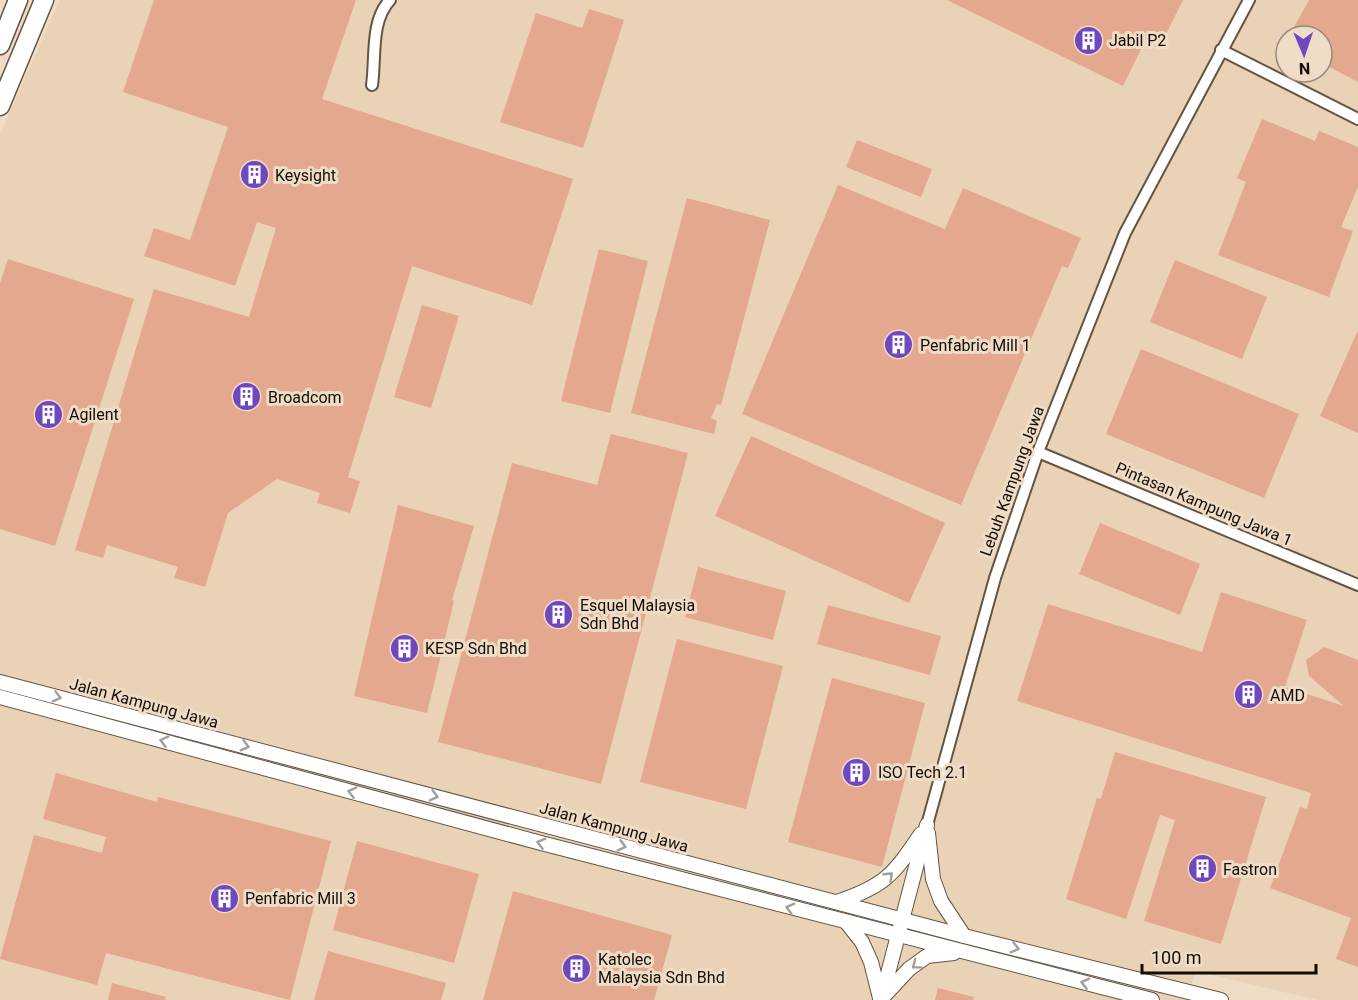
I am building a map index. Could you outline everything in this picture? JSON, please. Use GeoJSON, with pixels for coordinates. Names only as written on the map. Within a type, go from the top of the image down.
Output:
{"type":"FeatureCollection","features":[{"type":"Feature","properties":{"kind":"highway"},"geometry":{"type":"LineString","coordinates":[[0,13],[5,0]]}},
{"type":"Feature","properties":{"kind":"highway"},"geometry":{"type":"LineString","coordinates":[[0,45],[18,0]]}},
{"type":"Feature","properties":{"kind":"highway"},"geometry":{"type":"LineString","coordinates":[[0,85],[35,0]]}},
{"type":"Feature","properties":{"kind":"highway"},"geometry":{"type":"LineString","coordinates":[[0,106],[44,0]]}},
{"type":"Feature","properties":{"kind":"street"},"geometry":{"type":"LineString","coordinates":[[372,86],[375,63],[374,36],[383,7],[390,0]]}},
{"type":"Feature","properties":{"kind":"street","name":"Lebuh Kampung Jawa"},"geometry":{"type":"LineString","coordinates":[[881,1000],[995,578],[1038,452],[1125,233],[1248,0]]}},
{"type":"Feature","properties":{"kind":"street"},"geometry":{"type":"LineString","coordinates":[[1221,50],[1358,119]]}},
{"type":"Feature","properties":{"kind":"street","name":"Pintasan Kampung Jawa 1"},"geometry":{"type":"LineString","coordinates":[[1038,452],[1358,585]]}},
{"type":"Feature","properties":{"kind":"street","name":"Jalan Kampung Jawa"},"geometry":{"type":"LineString","coordinates":[[0,682],[902,920],[1221,1000]]}},
{"type":"Feature","properties":{"kind":"street","name":"Jalan Kampung Jawa"},"geometry":{"type":"LineString","coordinates":[[0,697],[525,839],[1152,1000]]}},
{"type":"Feature","properties":{"kind":"street"},"geometry":{"type":"LineString","coordinates":[[837,902],[857,896],[881,883],[898,868],[927,825]]}},
{"type":"Feature","properties":{"kind":"street"},"geometry":{"type":"LineString","coordinates":[[927,825],[933,879],[941,901],[964,936]]}},
{"type":"Feature","properties":{"kind":"street"},"geometry":{"type":"LineString","coordinates":[[847,923],[862,942],[871,963],[881,1000]]}},
{"type":"Feature","properties":{"kind":"street"},"geometry":{"type":"LineString","coordinates":[[881,1000],[909,969],[927,956],[963,952]]}},
{"type":"Feature","properties":{"kind":"shaded area"},"geometry":{"type":"Polygon","coordinates":[[[60,0],[1358,0],[1358,1000],[1318,1000],[1195,971],[1187,1000],[0,1000],[0,134],[60,0]]]}},
{"type":"Feature","properties":{"kind":"building"},"geometry":{"type":"Polygon","coordinates":[[[154,0],[356,0],[322,99],[573,179],[532,305],[412,266],[348,477],[360,481],[350,513],[317,503],[320,493],[277,479],[228,513],[205,587],[174,578],[178,567],[107,545],[103,558],[75,550],[154,289],[249,317],[276,228],[257,222],[235,286],[144,256],[154,228],[190,240],[228,127],[123,92],[154,0]]]}},
{"type":"Feature","properties":{"kind":"building","name":"Jabil P2"},"geometry":{"type":"Polygon","coordinates":[[[947,0],[1183,0],[1161,44],[1147,37],[1123,86],[947,0]]]}},
{"type":"Feature","properties":{"kind":"building"},"geometry":{"type":"Polygon","coordinates":[[[1309,0],[1358,0],[1358,82],[1334,69],[1334,24],[1296,24],[1309,0]]]}},
{"type":"Feature","properties":{"kind":"building"},"geometry":{"type":"Polygon","coordinates":[[[589,9],[624,20],[583,148],[500,122],[536,13],[582,28],[589,9]]]}},
{"type":"Feature","properties":{"kind":"building"},"geometry":{"type":"Polygon","coordinates":[[[1262,119],[1315,141],[1319,131],[1358,147],[1358,187],[1341,227],[1353,231],[1329,297],[1218,255],[1246,182],[1237,178],[1262,119]]]}},
{"type":"Feature","properties":{"kind":"building"},"geometry":{"type":"Polygon","coordinates":[[[857,140],[932,169],[921,197],[846,167],[857,140]]]}},
{"type":"Feature","properties":{"kind":"building","name":"Penfabric Mill 1"},"geometry":{"type":"Polygon","coordinates":[[[838,185],[945,229],[963,188],[1081,238],[1068,268],[1062,266],[961,505],[742,414],[838,185]]]}},
{"type":"Feature","properties":{"kind":"building"},"geometry":{"type":"Polygon","coordinates":[[[687,198],[770,220],[721,405],[717,404],[711,418],[717,421],[714,434],[631,413],[687,198]]]}},
{"type":"Feature","properties":{"kind":"building"},"geometry":{"type":"Polygon","coordinates":[[[599,249],[648,261],[610,413],[561,401],[599,249]]]}},
{"type":"Feature","properties":{"kind":"building","name":"Agilent"},"geometry":{"type":"Polygon","coordinates":[[[8,259],[134,299],[55,546],[0,529],[0,283],[8,259]]]}},
{"type":"Feature","properties":{"kind":"building"},"geometry":{"type":"Polygon","coordinates":[[[1175,260],[1267,297],[1242,359],[1150,322],[1175,260]]]}},
{"type":"Feature","properties":{"kind":"building"},"geometry":{"type":"Polygon","coordinates":[[[422,305],[459,316],[431,408],[394,397],[422,305]]]}},
{"type":"Feature","properties":{"kind":"building"},"geometry":{"type":"Polygon","coordinates":[[[1358,330],[1358,433],[1320,416],[1358,330]]]}},
{"type":"Feature","properties":{"kind":"building"},"geometry":{"type":"Polygon","coordinates":[[[1141,349],[1299,414],[1264,498],[1106,434],[1141,349]]]}},
{"type":"Feature","properties":{"kind":"building","name":"Esquel Malaysia Sdn Bhd"},"geometry":{"type":"Polygon","coordinates":[[[611,434],[688,453],[601,784],[438,742],[512,463],[597,485],[611,434]]]}},
{"type":"Feature","properties":{"kind":"building"},"geometry":{"type":"Polygon","coordinates":[[[751,436],[945,523],[909,603],[715,516],[751,436]]]}},
{"type":"Feature","properties":{"kind":"building"},"geometry":{"type":"Polygon","coordinates":[[[398,505],[474,526],[452,600],[454,601],[427,713],[354,696],[398,505]]]}},
{"type":"Feature","properties":{"kind":"building"},"geometry":{"type":"Polygon","coordinates":[[[1100,523],[1200,564],[1180,615],[1079,574],[1100,523]]]}},
{"type":"Feature","properties":{"kind":"building"},"geometry":{"type":"Polygon","coordinates":[[[698,567],[786,591],[773,640],[685,617],[698,567]]]}},
{"type":"Feature","properties":{"kind":"building"},"geometry":{"type":"Polygon","coordinates":[[[1221,592],[1307,620],[1285,687],[1344,706],[1309,676],[1306,660],[1324,647],[1358,660],[1358,967],[1336,959],[1351,918],[1270,888],[1300,807],[1307,809],[1311,793],[1017,701],[1048,604],[1202,652],[1221,592]]]}},
{"type":"Feature","properties":{"kind":"building"},"geometry":{"type":"Polygon","coordinates":[[[828,605],[941,636],[930,675],[817,644],[828,605]]]}},
{"type":"Feature","properties":{"kind":"building"},"geometry":{"type":"Polygon","coordinates":[[[677,639],[783,666],[746,809],[640,782],[677,639]]]}},
{"type":"Feature","properties":{"kind":"building","name":"ISO Tech 2.1"},"geometry":{"type":"Polygon","coordinates":[[[832,678],[925,703],[882,867],[788,842],[832,678]]]}},
{"type":"Feature","properties":{"kind":"building","name":"Fastron"},"geometry":{"type":"Polygon","coordinates":[[[1115,752],[1266,797],[1221,944],[1144,921],[1175,820],[1160,815],[1126,919],[1066,899],[1097,798],[1101,799],[1115,752]]]}},
{"type":"Feature","properties":{"kind":"building"},"geometry":{"type":"Polygon","coordinates":[[[56,773],[157,802],[158,797],[331,841],[290,1000],[106,953],[97,985],[0,959],[34,835],[102,853],[106,837],[43,819],[56,773]]]}},
{"type":"Feature","properties":{"kind":"building"},"geometry":{"type":"Polygon","coordinates":[[[357,841],[479,874],[454,963],[333,930],[357,841]]]}},
{"type":"Feature","properties":{"kind":"building","name":"Katolec Malaysia Sdn Bhd"},"geometry":{"type":"Polygon","coordinates":[[[513,891],[672,935],[654,1000],[483,1000],[513,891]]]}},
{"type":"Feature","properties":{"kind":"building"},"geometry":{"type":"Polygon","coordinates":[[[328,951],[446,983],[441,1000],[314,1000],[328,951]]]}},
{"type":"Feature","properties":{"kind":"building"},"geometry":{"type":"Polygon","coordinates":[[[112,983],[166,997],[165,1000],[108,1000],[112,983]]]}},
{"type":"Feature","properties":{"kind":"building"},"geometry":{"type":"Polygon","coordinates":[[[938,988],[974,997],[973,1000],[935,1000],[938,988]]]}},
{"type":"Feature","properties":{"kind":"place","name":"Jabil P2"},"geometry":{"type":"Point","coordinates":[1088,40]}},
{"type":"Feature","properties":{"kind":"place","name":"Keysight"},"geometry":{"type":"Point","coordinates":[254,175]}},
{"type":"Feature","properties":{"kind":"place","name":"Penfabric Mill 1"},"geometry":{"type":"Point","coordinates":[899,345]}},
{"type":"Feature","properties":{"kind":"place","name":"Broadcom"},"geometry":{"type":"Point","coordinates":[247,397]}},
{"type":"Feature","properties":{"kind":"place","name":"Agilent"},"geometry":{"type":"Point","coordinates":[48,414]}},
{"type":"Feature","properties":{"kind":"place","name":"Esquel Malaysia Sdn Bhd"},"geometry":{"type":"Point","coordinates":[559,614]}},
{"type":"Feature","properties":{"kind":"place","name":"KESP Sdn Bhd"},"geometry":{"type":"Point","coordinates":[404,648]}},
{"type":"Feature","properties":{"kind":"place","name":"AMD"},"geometry":{"type":"Point","coordinates":[1249,695]}},
{"type":"Feature","properties":{"kind":"place","name":"ISO Tech 2.1"},"geometry":{"type":"Point","coordinates":[857,772]}},
{"type":"Feature","properties":{"kind":"place","name":"Fastron"},"geometry":{"type":"Point","coordinates":[1202,869]}},
{"type":"Feature","properties":{"kind":"place","name":"Penfabric Mill 3"},"geometry":{"type":"Point","coordinates":[224,898]}},
{"type":"Feature","properties":{"kind":"place","name":"Katolec Malaysia Sdn Bhd"},"geometry":{"type":"Point","coordinates":[577,968]}}]}
